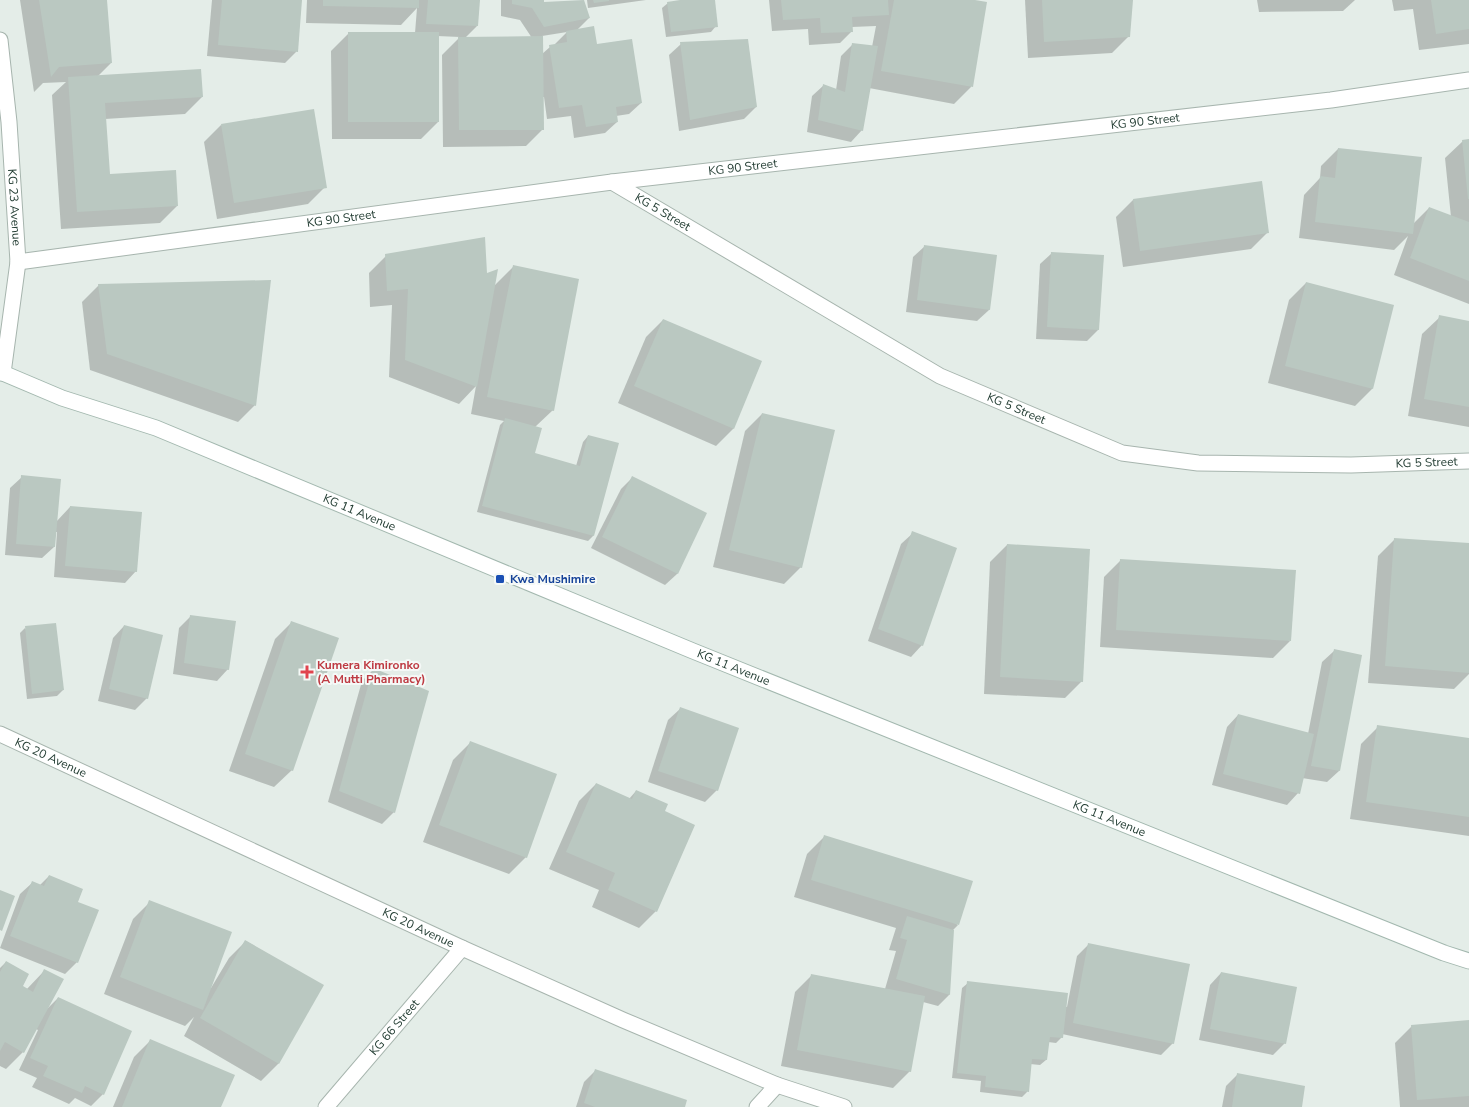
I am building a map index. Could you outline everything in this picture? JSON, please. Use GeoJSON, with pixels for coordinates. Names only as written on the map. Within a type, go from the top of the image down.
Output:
{"type":"FeatureCollection","features":[{"type":"Feature","properties":{"kind":"street","name":"KG 23 Avenue"},"geometry":{"type":"LineString","coordinates":[[0,40],[9,122],[18,262],[1,373]]}},
{"type":"Feature","properties":{"kind":"street","name":"KG 90 Street"},"geometry":{"type":"LineString","coordinates":[[18,262],[612,182],[1331,100],[1469,80]]}},
{"type":"Feature","properties":{"kind":"street","name":"KG 5 Street"},"geometry":{"type":"LineString","coordinates":[[612,182],[940,376],[1122,453],[1198,464],[1351,465],[1469,461]]}},
{"type":"Feature","properties":{"kind":"street","name":"KG 11 Avenue"},"geometry":{"type":"LineString","coordinates":[[1,373],[62,398],[156,428],[693,651],[1444,953],[1469,961]]}},
{"type":"Feature","properties":{"kind":"street","name":"KG 20 Avenue"},"geometry":{"type":"LineString","coordinates":[[0,734],[462,948],[623,1020],[777,1085],[844,1107]]}},
{"type":"Feature","properties":{"kind":"street","name":"KG 66 Street"},"geometry":{"type":"LineString","coordinates":[[326,1107],[462,948]]}},
{"type":"Feature","properties":{"kind":"street"},"geometry":{"type":"LineString","coordinates":[[756,1107],[777,1085]]}},
{"type":"Feature","properties":{"kind":"building"},"geometry":{"type":"Polygon","coordinates":[[[39,0],[107,0],[112,63],[59,67],[51,77],[39,0]]]}},
{"type":"Feature","properties":{"kind":"building"},"geometry":{"type":"Polygon","coordinates":[[[222,0],[302,0],[298,52],[218,45],[222,0]]]}},
{"type":"Feature","properties":{"kind":"building"},"geometry":{"type":"Polygon","coordinates":[[[323,0],[419,0],[419,8],[323,6],[323,0]]]}},
{"type":"Feature","properties":{"kind":"building"},"geometry":{"type":"Polygon","coordinates":[[[428,0],[480,0],[478,26],[426,24],[428,0]]]}},
{"type":"Feature","properties":{"kind":"building"},"geometry":{"type":"Polygon","coordinates":[[[512,0],[544,0],[544,2],[584,0],[590,18],[544,27],[532,8],[512,4],[512,0]]]}},
{"type":"Feature","properties":{"kind":"building"},"geometry":{"type":"Polygon","coordinates":[[[593,0],[609,0],[609,1],[594,3],[593,0]]]}},
{"type":"Feature","properties":{"kind":"building"},"geometry":{"type":"Polygon","coordinates":[[[715,0],[718,27],[671,32],[667,2],[715,0]]]}},
{"type":"Feature","properties":{"kind":"building"},"geometry":{"type":"Polygon","coordinates":[[[781,0],[888,0],[889,15],[852,17],[853,32],[821,33],[820,18],[783,20],[781,0]]]}},
{"type":"Feature","properties":{"kind":"building"},"geometry":{"type":"Polygon","coordinates":[[[894,0],[975,0],[987,2],[973,87],[881,71],[894,0]]]}},
{"type":"Feature","properties":{"kind":"building"},"geometry":{"type":"Polygon","coordinates":[[[1042,0],[1133,0],[1130,37],[1044,42],[1042,0]]]}},
{"type":"Feature","properties":{"kind":"building"},"geometry":{"type":"Polygon","coordinates":[[[1431,0],[1469,0],[1469,29],[1436,34],[1431,0]]]}},
{"type":"Feature","properties":{"kind":"building"},"geometry":{"type":"Polygon","coordinates":[[[594,26],[597,44],[632,39],[642,103],[616,107],[618,122],[586,127],[582,105],[559,108],[549,45],[567,42],[566,31],[594,26]]]}},
{"type":"Feature","properties":{"kind":"building"},"geometry":{"type":"Polygon","coordinates":[[[348,32],[439,32],[439,122],[348,122],[348,32]]]}},
{"type":"Feature","properties":{"kind":"building"},"geometry":{"type":"Polygon","coordinates":[[[543,36],[544,130],[459,130],[458,37],[543,36]]]}},
{"type":"Feature","properties":{"kind":"building"},"geometry":{"type":"Polygon","coordinates":[[[748,39],[757,107],[690,120],[680,42],[748,39]]]}},
{"type":"Feature","properties":{"kind":"building"},"geometry":{"type":"Polygon","coordinates":[[[852,43],[878,46],[863,131],[818,120],[823,84],[845,92],[852,43]]]}},
{"type":"Feature","properties":{"kind":"building"},"geometry":{"type":"Polygon","coordinates":[[[201,69],[203,97],[105,103],[110,174],[176,170],[178,206],[77,212],[68,77],[201,69]]]}},
{"type":"Feature","properties":{"kind":"building"},"geometry":{"type":"Polygon","coordinates":[[[314,109],[327,188],[234,203],[221,124],[314,109]]]}},
{"type":"Feature","properties":{"kind":"building"},"geometry":{"type":"Polygon","coordinates":[[[1469,139],[1469,199],[1468,199],[1462,140],[1469,139]]]}},
{"type":"Feature","properties":{"kind":"building"},"geometry":{"type":"Polygon","coordinates":[[[1338,148],[1422,157],[1413,234],[1315,222],[1320,176],[1335,178],[1338,148]]]}},
{"type":"Feature","properties":{"kind":"building"},"geometry":{"type":"Polygon","coordinates":[[[1262,181],[1269,233],[1140,251],[1133,199],[1262,181]]]}},
{"type":"Feature","properties":{"kind":"building"},"geometry":{"type":"Polygon","coordinates":[[[1429,207],[1469,222],[1469,281],[1410,258],[1429,207]]]}},
{"type":"Feature","properties":{"kind":"building"},"geometry":{"type":"Polygon","coordinates":[[[485,237],[487,273],[498,269],[477,387],[405,360],[408,289],[387,291],[385,254],[485,237]]]}},
{"type":"Feature","properties":{"kind":"building"},"geometry":{"type":"Polygon","coordinates":[[[924,245],[997,255],[990,310],[917,300],[924,245]]]}},
{"type":"Feature","properties":{"kind":"building"},"geometry":{"type":"Polygon","coordinates":[[[1051,252],[1104,255],[1099,330],[1047,327],[1051,252]]]}},
{"type":"Feature","properties":{"kind":"building"},"geometry":{"type":"Polygon","coordinates":[[[513,265],[579,279],[554,411],[487,397],[513,265]]]}},
{"type":"Feature","properties":{"kind":"building"},"geometry":{"type":"Polygon","coordinates":[[[271,280],[256,406],[107,354],[98,284],[271,280]]]}},
{"type":"Feature","properties":{"kind":"building"},"geometry":{"type":"Polygon","coordinates":[[[1306,282],[1394,305],[1373,389],[1285,366],[1306,282]]]}},
{"type":"Feature","properties":{"kind":"building"},"geometry":{"type":"Polygon","coordinates":[[[1439,315],[1469,321],[1469,407],[1424,399],[1439,315]]]}},
{"type":"Feature","properties":{"kind":"building"},"geometry":{"type":"Polygon","coordinates":[[[663,319],[762,361],[734,429],[634,386],[663,319]]]}},
{"type":"Feature","properties":{"kind":"building"},"geometry":{"type":"Polygon","coordinates":[[[762,413],[835,430],[802,568],[729,550],[762,413]]]}},
{"type":"Feature","properties":{"kind":"building"},"geometry":{"type":"Polygon","coordinates":[[[505,418],[542,428],[535,453],[580,466],[588,435],[619,443],[594,536],[482,506],[505,418]]]}},
{"type":"Feature","properties":{"kind":"building"},"geometry":{"type":"Polygon","coordinates":[[[21,475],[61,479],[55,547],[16,544],[21,475]]]}},
{"type":"Feature","properties":{"kind":"building"},"geometry":{"type":"Polygon","coordinates":[[[632,476],[707,513],[678,574],[602,537],[632,476]]]}},
{"type":"Feature","properties":{"kind":"building"},"geometry":{"type":"Polygon","coordinates":[[[70,506],[142,512],[137,572],[65,566],[70,506]]]}},
{"type":"Feature","properties":{"kind":"building"},"geometry":{"type":"Polygon","coordinates":[[[912,531],[957,548],[923,646],[878,629],[912,531]]]}},
{"type":"Feature","properties":{"kind":"building"},"geometry":{"type":"Polygon","coordinates":[[[1394,538],[1469,543],[1469,673],[1385,666],[1394,538]]]}},
{"type":"Feature","properties":{"kind":"building"},"geometry":{"type":"Polygon","coordinates":[[[1007,544],[1090,549],[1083,682],[1000,677],[1007,544]]]}},
{"type":"Feature","properties":{"kind":"building"},"geometry":{"type":"Polygon","coordinates":[[[1120,559],[1296,570],[1291,641],[1116,630],[1120,559]]]}},
{"type":"Feature","properties":{"kind":"building"},"geometry":{"type":"Polygon","coordinates":[[[190,615],[236,621],[229,670],[184,663],[190,615]]]}},
{"type":"Feature","properties":{"kind":"building"},"geometry":{"type":"Polygon","coordinates":[[[291,621],[339,638],[293,771],[245,754],[291,621]]]}},
{"type":"Feature","properties":{"kind":"building"},"geometry":{"type":"Polygon","coordinates":[[[56,623],[64,690],[32,694],[25,626],[56,623]]]}},
{"type":"Feature","properties":{"kind":"building"},"geometry":{"type":"Polygon","coordinates":[[[124,625],[163,635],[148,699],[109,689],[124,625]]]}},
{"type":"Feature","properties":{"kind":"building"},"geometry":{"type":"Polygon","coordinates":[[[1334,649],[1362,655],[1340,771],[1311,766],[1334,649]]]}},
{"type":"Feature","properties":{"kind":"building"},"geometry":{"type":"Polygon","coordinates":[[[373,668],[429,691],[395,813],[339,791],[373,668]]]}},
{"type":"Feature","properties":{"kind":"building"},"geometry":{"type":"Polygon","coordinates":[[[680,707],[739,728],[718,791],[658,771],[680,707]]]}},
{"type":"Feature","properties":{"kind":"building"},"geometry":{"type":"Polygon","coordinates":[[[1238,714],[1314,734],[1300,794],[1223,774],[1238,714]]]}},
{"type":"Feature","properties":{"kind":"building"},"geometry":{"type":"Polygon","coordinates":[[[1377,725],[1469,738],[1469,817],[1366,802],[1377,725]]]}},
{"type":"Feature","properties":{"kind":"building"},"geometry":{"type":"Polygon","coordinates":[[[470,741],[557,774],[527,858],[439,825],[470,741]]]}},
{"type":"Feature","properties":{"kind":"building"},"geometry":{"type":"Polygon","coordinates":[[[596,783],[632,799],[636,790],[668,804],[665,811],[695,825],[657,912],[608,890],[615,873],[566,852],[596,783]]]}},
{"type":"Feature","properties":{"kind":"building"},"geometry":{"type":"Polygon","coordinates":[[[824,835],[973,881],[959,925],[811,880],[824,835]]]}},
{"type":"Feature","properties":{"kind":"building"},"geometry":{"type":"Polygon","coordinates":[[[49,875],[83,889],[78,902],[99,910],[78,963],[10,936],[32,881],[44,886],[49,875]]]}},
{"type":"Feature","properties":{"kind":"building"},"geometry":{"type":"Polygon","coordinates":[[[0,890],[15,896],[2,931],[0,930],[0,890]]]}},
{"type":"Feature","properties":{"kind":"building"},"geometry":{"type":"Polygon","coordinates":[[[149,900],[232,932],[203,1010],[120,977],[149,900]]]}},
{"type":"Feature","properties":{"kind":"building"},"geometry":{"type":"Polygon","coordinates":[[[907,916],[954,930],[950,995],[896,979],[907,940],[900,938],[907,916]]]}},
{"type":"Feature","properties":{"kind":"building"},"geometry":{"type":"Polygon","coordinates":[[[245,940],[324,985],[279,1064],[200,1018],[245,940]]]}},
{"type":"Feature","properties":{"kind":"building"},"geometry":{"type":"Polygon","coordinates":[[[1088,943],[1190,964],[1174,1044],[1073,1023],[1088,943]]]}},
{"type":"Feature","properties":{"kind":"building"},"geometry":{"type":"Polygon","coordinates":[[[6,961],[29,974],[23,986],[33,992],[44,969],[64,979],[24,1053],[5,1042],[0,1051],[0,972],[6,961]]]}},
{"type":"Feature","properties":{"kind":"building"},"geometry":{"type":"Polygon","coordinates":[[[1221,972],[1297,987],[1286,1044],[1210,1029],[1221,972]]]}},
{"type":"Feature","properties":{"kind":"building"},"geometry":{"type":"Polygon","coordinates":[[[811,974],[925,996],[911,1072],[797,1050],[811,974]]]}},
{"type":"Feature","properties":{"kind":"building"},"geometry":{"type":"Polygon","coordinates":[[[967,981],[1068,993],[1063,1038],[1050,1037],[1047,1060],[1032,1059],[1029,1092],[985,1087],[986,1076],[957,1073],[967,981]]]}},
{"type":"Feature","properties":{"kind":"building"},"geometry":{"type":"Polygon","coordinates":[[[58,997],[132,1031],[104,1095],[85,1086],[82,1093],[43,1076],[48,1066],[30,1058],[58,997]]]}},
{"type":"Feature","properties":{"kind":"building"},"geometry":{"type":"Polygon","coordinates":[[[1469,1020],[1469,1096],[1417,1100],[1411,1025],[1469,1020]]]}},
{"type":"Feature","properties":{"kind":"building"},"geometry":{"type":"Polygon","coordinates":[[[150,1039],[235,1075],[221,1107],[122,1107],[150,1039]]]}},
{"type":"Feature","properties":{"kind":"building"},"geometry":{"type":"Polygon","coordinates":[[[595,1069],[687,1100],[685,1107],[595,1107],[584,1103],[595,1069]]]}},
{"type":"Feature","properties":{"kind":"building"},"geometry":{"type":"Polygon","coordinates":[[[1237,1073],[1305,1086],[1302,1107],[1232,1107],[1237,1073]]]}},
{"type":"Feature","properties":{"kind":"place","name":"Kwa Mushimire"},"geometry":{"type":"Point","coordinates":[500,579]}},
{"type":"Feature","properties":{"kind":"place","name":"Kumera Kimironko (A Mutti Pharmacy)"},"geometry":{"type":"Point","coordinates":[307,672]}}]}
